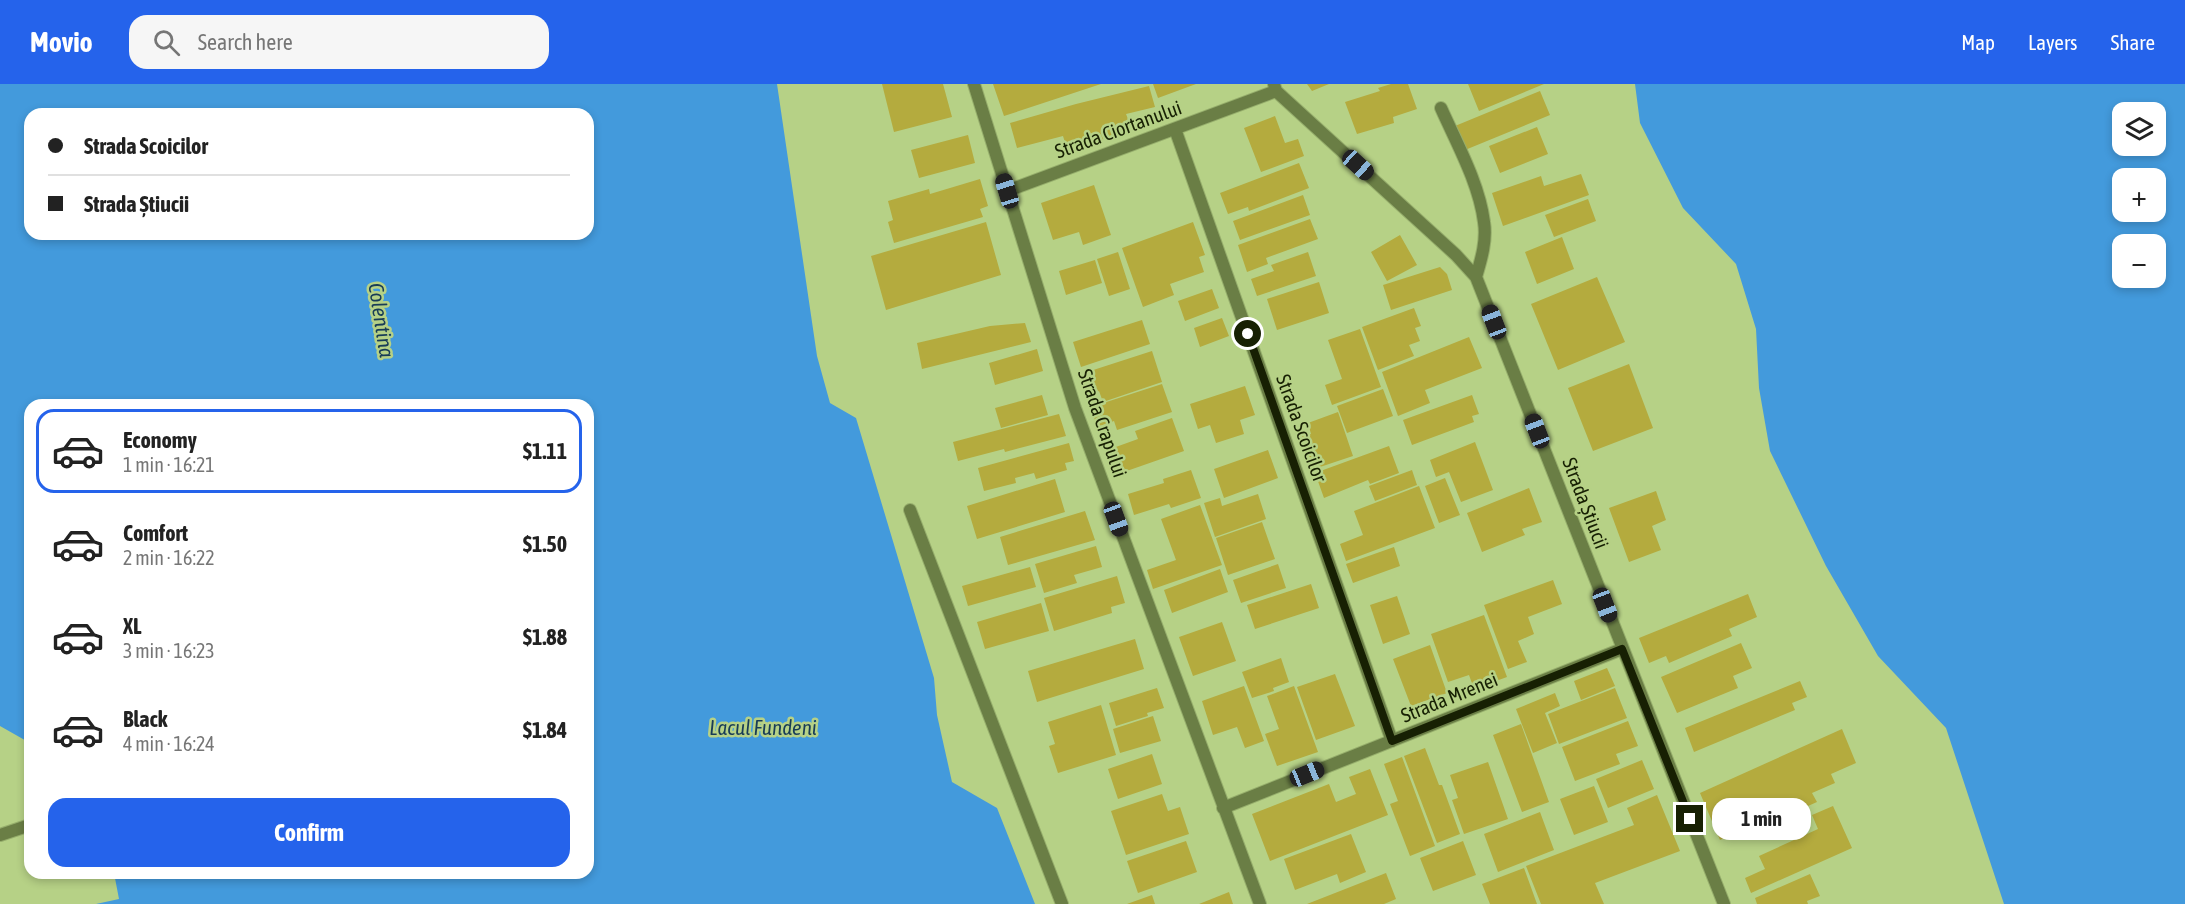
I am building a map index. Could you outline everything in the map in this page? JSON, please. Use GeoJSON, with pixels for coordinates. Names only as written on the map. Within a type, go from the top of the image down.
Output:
{"type":"FeatureCollection","features":[{"type":"Feature","properties":{"kind":"street","name":"Strada Crapului"},"geometry":{"type":"LineString","coordinates":[[974,84],[1075,408],[1260,904]]}},
{"type":"Feature","properties":{"kind":"street","name":"Strada Ciortanului"},"geometry":{"type":"LineString","coordinates":[[1007,191],[1175,129],[1275,87]]}},
{"type":"Feature","properties":{"kind":"street","name":"Strada Știucii"},"geometry":{"type":"LineString","coordinates":[[1275,87],[1456,255],[1476,278],[1724,904]]}},
{"type":"Feature","properties":{"kind":"street"},"geometry":{"type":"LineString","coordinates":[[1441,108],[1479,199],[1485,224],[1483,251],[1476,278]]}},
{"type":"Feature","properties":{"kind":"street","name":"Strada Scoicilor"},"geometry":{"type":"LineString","coordinates":[[1175,129],[1392,741]]}},
{"type":"Feature","properties":{"kind":"street"},"geometry":{"type":"LineString","coordinates":[[910,510],[1062,904]]}},
{"type":"Feature","properties":{"kind":"street","name":"Strada Mrenei"},"geometry":{"type":"LineString","coordinates":[[1223,808],[1622,649]]}},
{"type":"Feature","properties":{"kind":"street"},"geometry":{"type":"LineString","coordinates":[[0,835],[24,827]]}},
{"type":"Feature","properties":{"kind":"water","name":"Lacul Fundeni"},"geometry":{"type":"Polygon","coordinates":[[[0,84],[777,84],[817,356],[830,403],[856,418],[934,678],[937,715],[952,782],[997,808],[1035,904],[96,904],[119,899],[115,879],[594,879],[594,399],[24,399],[24,740],[0,726],[0,84]]]}},
{"type":"Feature","properties":{"kind":"water"},"geometry":{"type":"Polygon","coordinates":[[[1635,84],[2185,84],[2185,904],[2004,904],[1946,728],[1878,656],[1826,566],[1770,451],[1759,388],[1756,329],[1736,264],[1683,208],[1640,123],[1635,84]]]}},
{"type":"Feature","properties":{"kind":"building"},"geometry":{"type":"Polygon","coordinates":[[[882,84],[943,84],[952,117],[894,132],[882,84]]]}},
{"type":"Feature","properties":{"kind":"building"},"geometry":{"type":"Polygon","coordinates":[[[993,84],[1101,84],[1004,116],[993,84]]]}},
{"type":"Feature","properties":{"kind":"building"},"geometry":{"type":"Polygon","coordinates":[[[1153,84],[1196,84],[1158,98],[1153,84]]]}},
{"type":"Feature","properties":{"kind":"building"},"geometry":{"type":"Polygon","coordinates":[[[1307,84],[1329,84],[1312,91],[1307,84]]]}},
{"type":"Feature","properties":{"kind":"building"},"geometry":{"type":"Polygon","coordinates":[[[1391,84],[1408,84],[1417,109],[1393,117],[1394,123],[1357,134],[1345,102],[1380,91],[1378,88],[1391,84]]]}},
{"type":"Feature","properties":{"kind":"building"},"geometry":{"type":"Polygon","coordinates":[[[1468,84],[1544,84],[1479,111],[1468,84]]]}},
{"type":"Feature","properties":{"kind":"building"},"geometry":{"type":"Polygon","coordinates":[[[1149,86],[1155,107],[1126,114],[1132,129],[1068,152],[1063,136],[1017,148],[1010,123],[1149,86]]]}},
{"type":"Feature","properties":{"kind":"building"},"geometry":{"type":"Polygon","coordinates":[[[1540,91],[1550,115],[1465,150],[1455,126],[1540,91]]]}},
{"type":"Feature","properties":{"kind":"building"},"geometry":{"type":"Polygon","coordinates":[[[1275,116],[1285,143],[1298,139],[1304,156],[1261,172],[1244,128],[1275,116]]]}},
{"type":"Feature","properties":{"kind":"building"},"geometry":{"type":"Polygon","coordinates":[[[1537,127],[1548,154],[1500,173],[1489,146],[1537,127]]]}},
{"type":"Feature","properties":{"kind":"building"},"geometry":{"type":"Polygon","coordinates":[[[968,135],[975,163],[919,178],[911,150],[968,135]]]}},
{"type":"Feature","properties":{"kind":"building"},"geometry":{"type":"Polygon","coordinates":[[[1299,163],[1309,188],[1249,211],[1248,207],[1228,214],[1220,193],[1299,163]]]}},
{"type":"Feature","properties":{"kind":"building"},"geometry":{"type":"Polygon","coordinates":[[[1581,174],[1589,195],[1503,226],[1492,193],[1541,176],[1544,186],[1581,174]]]}},
{"type":"Feature","properties":{"kind":"building"},"geometry":{"type":"Polygon","coordinates":[[[980,179],[988,206],[980,209],[983,217],[894,243],[888,222],[893,220],[888,201],[929,189],[930,194],[980,179]]]}},
{"type":"Feature","properties":{"kind":"building"},"geometry":{"type":"Polygon","coordinates":[[[1094,185],[1111,235],[1083,245],[1079,232],[1053,240],[1041,203],[1094,185]]]}},
{"type":"Feature","properties":{"kind":"building"},"geometry":{"type":"Polygon","coordinates":[[[1303,195],[1310,215],[1240,240],[1233,221],[1303,195]]]}},
{"type":"Feature","properties":{"kind":"building"},"geometry":{"type":"Polygon","coordinates":[[[1588,199],[1596,221],[1554,237],[1545,215],[1588,199]]]}},
{"type":"Feature","properties":{"kind":"building"},"geometry":{"type":"Polygon","coordinates":[[[1310,219],[1318,239],[1266,258],[1268,264],[1247,272],[1238,245],[1310,219]]]}},
{"type":"Feature","properties":{"kind":"building"},"geometry":{"type":"Polygon","coordinates":[[[986,222],[1001,275],[886,310],[871,256],[986,222]]]}},
{"type":"Feature","properties":{"kind":"building"},"geometry":{"type":"Polygon","coordinates":[[[1193,222],[1205,255],[1199,257],[1204,272],[1170,284],[1174,295],[1143,307],[1122,248],[1193,222]]]}},
{"type":"Feature","properties":{"kind":"building"},"geometry":{"type":"Polygon","coordinates":[[[1400,235],[1417,265],[1387,281],[1371,252],[1400,235]]]}},
{"type":"Feature","properties":{"kind":"building"},"geometry":{"type":"Polygon","coordinates":[[[1562,237],[1574,269],[1537,284],[1525,252],[1562,237]]]}},
{"type":"Feature","properties":{"kind":"building"},"geometry":{"type":"Polygon","coordinates":[[[1118,252],[1130,289],[1109,296],[1097,259],[1118,252]]]}},
{"type":"Feature","properties":{"kind":"building"},"geometry":{"type":"Polygon","coordinates":[[[1308,252],[1316,276],[1257,296],[1251,279],[1274,271],[1271,265],[1308,252]]]}},
{"type":"Feature","properties":{"kind":"building"},"geometry":{"type":"Polygon","coordinates":[[[1095,260],[1102,283],[1066,295],[1059,271],[1095,260]]]}},
{"type":"Feature","properties":{"kind":"building"},"geometry":{"type":"Polygon","coordinates":[[[1440,267],[1447,274],[1452,290],[1391,310],[1383,285],[1440,267]]]}},
{"type":"Feature","properties":{"kind":"building"},"geometry":{"type":"Polygon","coordinates":[[[1597,277],[1625,342],[1558,370],[1531,304],[1597,277]]]}},
{"type":"Feature","properties":{"kind":"building"},"geometry":{"type":"Polygon","coordinates":[[[1319,282],[1329,313],[1277,330],[1267,299],[1319,282]]]}},
{"type":"Feature","properties":{"kind":"building"},"geometry":{"type":"Polygon","coordinates":[[[1212,289],[1219,308],[1185,321],[1178,301],[1212,289]]]}},
{"type":"Feature","properties":{"kind":"building"},"geometry":{"type":"Polygon","coordinates":[[[1414,308],[1421,326],[1415,328],[1420,341],[1409,345],[1414,356],[1378,370],[1362,327],[1414,308]]]}},
{"type":"Feature","properties":{"kind":"building"},"geometry":{"type":"Polygon","coordinates":[[[1222,318],[1229,336],[1200,347],[1194,328],[1222,318]]]}},
{"type":"Feature","properties":{"kind":"building"},"geometry":{"type":"Polygon","coordinates":[[[1142,320],[1150,344],[1081,367],[1073,342],[1142,320]]]}},
{"type":"Feature","properties":{"kind":"building"},"geometry":{"type":"Polygon","coordinates":[[[1025,323],[1031,342],[922,369],[917,343],[990,326],[1025,323]]]}},
{"type":"Feature","properties":{"kind":"building"},"geometry":{"type":"Polygon","coordinates":[[[1360,329],[1381,387],[1332,405],[1325,385],[1342,379],[1328,340],[1360,329]]]}},
{"type":"Feature","properties":{"kind":"building"},"geometry":{"type":"Polygon","coordinates":[[[1469,337],[1482,368],[1425,390],[1430,403],[1398,416],[1382,372],[1469,337]]]}},
{"type":"Feature","properties":{"kind":"building"},"geometry":{"type":"Polygon","coordinates":[[[1037,349],[1043,371],[995,385],[989,363],[1037,349]]]}},
{"type":"Feature","properties":{"kind":"building"},"geometry":{"type":"Polygon","coordinates":[[[1152,351],[1162,382],[1103,402],[1099,391],[1091,394],[1084,373],[1152,351]]]}},
{"type":"Feature","properties":{"kind":"building"},"geometry":{"type":"Polygon","coordinates":[[[1629,364],[1653,428],[1593,451],[1568,388],[1629,364]]]}},
{"type":"Feature","properties":{"kind":"building"},"geometry":{"type":"Polygon","coordinates":[[[1162,384],[1172,412],[1117,430],[1114,421],[1097,427],[1091,407],[1162,384]]]}},
{"type":"Feature","properties":{"kind":"building"},"geometry":{"type":"Polygon","coordinates":[[[1245,386],[1255,415],[1240,420],[1244,434],[1216,443],[1210,425],[1198,429],[1190,404],[1245,386]]]}},
{"type":"Feature","properties":{"kind":"building"},"geometry":{"type":"Polygon","coordinates":[[[1383,389],[1393,416],[1347,433],[1337,406],[1383,389]]]}},
{"type":"Feature","properties":{"kind":"building"},"geometry":{"type":"Polygon","coordinates":[[[1042,395],[1048,415],[1001,428],[995,408],[1042,395]]]}},
{"type":"Feature","properties":{"kind":"building"},"geometry":{"type":"Polygon","coordinates":[[[1472,395],[1479,414],[1472,416],[1474,422],[1412,445],[1403,420],[1472,395]]]}},
{"type":"Feature","properties":{"kind":"building"},"geometry":{"type":"Polygon","coordinates":[[[1338,412],[1353,456],[1314,469],[1302,436],[1311,434],[1308,423],[1338,412]]]}},
{"type":"Feature","properties":{"kind":"building"},"geometry":{"type":"Polygon","coordinates":[[[1059,414],[1066,436],[1005,452],[1004,449],[958,461],[953,442],[1059,414]]]}},
{"type":"Feature","properties":{"kind":"building"},"geometry":{"type":"Polygon","coordinates":[[[1172,418],[1184,451],[1121,473],[1113,448],[1138,439],[1135,431],[1172,418]]]}},
{"type":"Feature","properties":{"kind":"building"},"geometry":{"type":"Polygon","coordinates":[[[1475,442],[1493,490],[1461,502],[1449,472],[1436,477],[1430,460],[1475,442]]]}},
{"type":"Feature","properties":{"kind":"building"},"geometry":{"type":"Polygon","coordinates":[[[1069,443],[1074,461],[1065,463],[1067,470],[1036,479],[1034,473],[1015,478],[1016,483],[984,491],[978,468],[1069,443]]]}},
{"type":"Feature","properties":{"kind":"building"},"geometry":{"type":"Polygon","coordinates":[[[1389,446],[1399,473],[1370,484],[1368,480],[1324,498],[1315,473],[1389,446]]]}},
{"type":"Feature","properties":{"kind":"building"},"geometry":{"type":"Polygon","coordinates":[[[1268,450],[1278,478],[1224,498],[1214,469],[1268,450]]]}},
{"type":"Feature","properties":{"kind":"building"},"geometry":{"type":"Polygon","coordinates":[[[1191,470],[1201,498],[1171,508],[1169,504],[1134,515],[1128,494],[1164,483],[1163,479],[1191,470]]]}},
{"type":"Feature","properties":{"kind":"building"},"geometry":{"type":"Polygon","coordinates":[[[1412,470],[1417,485],[1375,501],[1369,486],[1412,470]]]}},
{"type":"Feature","properties":{"kind":"building"},"geometry":{"type":"Polygon","coordinates":[[[1445,478],[1460,515],[1439,523],[1425,486],[1445,478]]]}},
{"type":"Feature","properties":{"kind":"building"},"geometry":{"type":"Polygon","coordinates":[[[1055,479],[1065,512],[977,539],[967,506],[1055,479]]]}},
{"type":"Feature","properties":{"kind":"building"},"geometry":{"type":"Polygon","coordinates":[[[1419,486],[1435,528],[1346,561],[1340,544],[1363,535],[1354,511],[1419,486]]]}},
{"type":"Feature","properties":{"kind":"building"},"geometry":{"type":"Polygon","coordinates":[[[1529,488],[1542,522],[1522,529],[1525,535],[1482,552],[1467,513],[1529,488]]]}},
{"type":"Feature","properties":{"kind":"building"},"geometry":{"type":"Polygon","coordinates":[[[1656,491],[1666,520],[1652,526],[1661,550],[1629,562],[1609,508],[1656,491]]]}},
{"type":"Feature","properties":{"kind":"building"},"geometry":{"type":"Polygon","coordinates":[[[1258,494],[1266,519],[1215,537],[1204,503],[1220,498],[1222,506],[1258,494]]]}},
{"type":"Feature","properties":{"kind":"building"},"geometry":{"type":"Polygon","coordinates":[[[1200,505],[1222,565],[1153,589],[1147,570],[1176,560],[1161,519],[1200,505]]]}},
{"type":"Feature","properties":{"kind":"building"},"geometry":{"type":"Polygon","coordinates":[[[1085,511],[1095,540],[1008,565],[1000,537],[1085,511]]]}},
{"type":"Feature","properties":{"kind":"building"},"geometry":{"type":"Polygon","coordinates":[[[1262,522],[1275,559],[1228,575],[1216,538],[1262,522]]]}},
{"type":"Feature","properties":{"kind":"building"},"geometry":{"type":"Polygon","coordinates":[[[1096,546],[1102,567],[1074,575],[1077,583],[1044,593],[1035,564],[1096,546]]]}},
{"type":"Feature","properties":{"kind":"building"},"geometry":{"type":"Polygon","coordinates":[[[1394,547],[1400,566],[1353,583],[1346,564],[1394,547]]]}},
{"type":"Feature","properties":{"kind":"building"},"geometry":{"type":"Polygon","coordinates":[[[1278,564],[1286,588],[1241,603],[1233,580],[1278,564]]]}},
{"type":"Feature","properties":{"kind":"building"},"geometry":{"type":"Polygon","coordinates":[[[1030,567],[1036,587],[968,606],[962,586],[1030,567]]]}},
{"type":"Feature","properties":{"kind":"building"},"geometry":{"type":"Polygon","coordinates":[[[1220,569],[1228,592],[1172,613],[1164,590],[1220,569]]]}},
{"type":"Feature","properties":{"kind":"building"},"geometry":{"type":"Polygon","coordinates":[[[1117,576],[1125,603],[1111,607],[1112,613],[1054,631],[1044,598],[1117,576]]]}},
{"type":"Feature","properties":{"kind":"building"},"geometry":{"type":"Polygon","coordinates":[[[1553,580],[1562,604],[1528,617],[1534,634],[1518,641],[1527,662],[1508,669],[1484,605],[1553,580]]]}},
{"type":"Feature","properties":{"kind":"building"},"geometry":{"type":"Polygon","coordinates":[[[1311,584],[1319,608],[1255,629],[1247,605],[1311,584]]]}},
{"type":"Feature","properties":{"kind":"building"},"geometry":{"type":"Polygon","coordinates":[[[1748,594],[1757,617],[1729,629],[1732,636],[1669,663],[1666,656],[1649,663],[1639,638],[1748,594]]]}},
{"type":"Feature","properties":{"kind":"building"},"geometry":{"type":"Polygon","coordinates":[[[1397,596],[1410,634],[1383,644],[1370,605],[1397,596]]]}},
{"type":"Feature","properties":{"kind":"building"},"geometry":{"type":"Polygon","coordinates":[[[1041,603],[1049,631],[985,649],[977,622],[1041,603]]]}},
{"type":"Feature","properties":{"kind":"building"},"geometry":{"type":"Polygon","coordinates":[[[1484,615],[1507,677],[1474,689],[1469,675],[1448,682],[1431,634],[1484,615]]]}},
{"type":"Feature","properties":{"kind":"building"},"geometry":{"type":"Polygon","coordinates":[[[1222,622],[1236,661],[1193,676],[1179,637],[1222,622]]]}},
{"type":"Feature","properties":{"kind":"building"},"geometry":{"type":"Polygon","coordinates":[[[1135,639],[1144,669],[1037,702],[1028,671],[1135,639]]]}},
{"type":"Feature","properties":{"kind":"building"},"geometry":{"type":"Polygon","coordinates":[[[1741,643],[1752,668],[1733,676],[1738,688],[1677,713],[1661,677],[1741,643]]]}},
{"type":"Feature","properties":{"kind":"building"},"geometry":{"type":"Polygon","coordinates":[[[1430,645],[1447,693],[1411,706],[1393,659],[1430,645]]]}},
{"type":"Feature","properties":{"kind":"building"},"geometry":{"type":"Polygon","coordinates":[[[1281,658],[1289,682],[1273,688],[1274,691],[1252,698],[1242,672],[1281,658]]]}},
{"type":"Feature","properties":{"kind":"building"},"geometry":{"type":"Polygon","coordinates":[[[1607,668],[1615,686],[1581,700],[1574,681],[1607,668]]]}},
{"type":"Feature","properties":{"kind":"building"},"geometry":{"type":"Polygon","coordinates":[[[1335,674],[1355,726],[1316,740],[1297,687],[1335,674]]]}},
{"type":"Feature","properties":{"kind":"building"},"geometry":{"type":"Polygon","coordinates":[[[1800,681],[1807,697],[1792,703],[1795,710],[1694,752],[1685,728],[1800,681]]]}},
{"type":"Feature","properties":{"kind":"building"},"geometry":{"type":"Polygon","coordinates":[[[1244,686],[1264,741],[1245,748],[1237,727],[1213,735],[1202,701],[1244,686]]]}},
{"type":"Feature","properties":{"kind":"building"},"geometry":{"type":"Polygon","coordinates":[[[1294,686],[1318,752],[1277,766],[1265,734],[1279,729],[1267,696],[1294,686]]]}},
{"type":"Feature","properties":{"kind":"building"},"geometry":{"type":"Polygon","coordinates":[[[1157,688],[1164,708],[1147,713],[1148,716],[1116,726],[1109,703],[1157,688]]]}},
{"type":"Feature","properties":{"kind":"building"},"geometry":{"type":"Polygon","coordinates":[[[1615,688],[1627,718],[1559,744],[1548,714],[1615,688]]]}},
{"type":"Feature","properties":{"kind":"building"},"geometry":{"type":"Polygon","coordinates":[[[1555,693],[1560,706],[1545,713],[1557,743],[1533,753],[1516,709],[1555,693]]]}},
{"type":"Feature","properties":{"kind":"building"},"geometry":{"type":"Polygon","coordinates":[[[1101,705],[1116,755],[1058,773],[1049,746],[1055,744],[1048,722],[1101,705]]]}},
{"type":"Feature","properties":{"kind":"building"},"geometry":{"type":"Polygon","coordinates":[[[1153,716],[1161,741],[1120,753],[1113,729],[1153,716]]]}},
{"type":"Feature","properties":{"kind":"building"},"geometry":{"type":"Polygon","coordinates":[[[1628,721],[1638,746],[1616,754],[1620,764],[1575,781],[1562,747],[1628,721]]]}},
{"type":"Feature","properties":{"kind":"building"},"geometry":{"type":"Polygon","coordinates":[[[1521,724],[1549,802],[1522,812],[1493,735],[1521,724]]]}},
{"type":"Feature","properties":{"kind":"building"},"geometry":{"type":"Polygon","coordinates":[[[1842,729],[1856,763],[1831,774],[1835,783],[1812,793],[1817,802],[1781,818],[1779,813],[1720,840],[1700,793],[1842,729]]]}},
{"type":"Feature","properties":{"kind":"building"},"geometry":{"type":"Polygon","coordinates":[[[1425,748],[1460,834],[1437,843],[1404,756],[1425,748]]]}},
{"type":"Feature","properties":{"kind":"building"},"geometry":{"type":"Polygon","coordinates":[[[1152,754],[1162,784],[1118,799],[1108,769],[1152,754]]]}},
{"type":"Feature","properties":{"kind":"building"},"geometry":{"type":"Polygon","coordinates":[[[1402,757],[1435,846],[1410,856],[1390,804],[1398,801],[1384,764],[1402,757]]]}},
{"type":"Feature","properties":{"kind":"building"},"geometry":{"type":"Polygon","coordinates":[[[1642,760],[1654,789],[1608,808],[1596,779],[1642,760]]]}},
{"type":"Feature","properties":{"kind":"building"},"geometry":{"type":"Polygon","coordinates":[[[1488,762],[1508,819],[1464,834],[1452,800],[1458,798],[1450,775],[1488,762]]]}},
{"type":"Feature","properties":{"kind":"building"},"geometry":{"type":"Polygon","coordinates":[[[1370,769],[1388,815],[1270,861],[1252,814],[1329,784],[1336,802],[1356,794],[1349,777],[1370,769]]]}},
{"type":"Feature","properties":{"kind":"building"},"geometry":{"type":"Polygon","coordinates":[[[1594,786],[1608,822],[1574,835],[1560,799],[1594,786]]]}},
{"type":"Feature","properties":{"kind":"building"},"geometry":{"type":"Polygon","coordinates":[[[1162,794],[1168,811],[1180,807],[1189,834],[1126,855],[1111,811],[1162,794]]]}},
{"type":"Feature","properties":{"kind":"building"},"geometry":{"type":"Polygon","coordinates":[[[1657,795],[1680,851],[1595,883],[1604,904],[1541,904],[1526,866],[1634,825],[1627,808],[1657,795]]]}},
{"type":"Feature","properties":{"kind":"building"},"geometry":{"type":"Polygon","coordinates":[[[1833,806],[1852,848],[1751,893],[1745,878],[1765,869],[1759,856],[1818,829],[1812,815],[1833,806]]]}},
{"type":"Feature","properties":{"kind":"building"},"geometry":{"type":"Polygon","coordinates":[[[1540,812],[1554,850],[1498,872],[1484,834],[1540,812]]]}},
{"type":"Feature","properties":{"kind":"building"},"geometry":{"type":"Polygon","coordinates":[[[1351,834],[1366,872],[1340,883],[1337,874],[1295,890],[1284,859],[1351,834]]]}},
{"type":"Feature","properties":{"kind":"building"},"geometry":{"type":"Polygon","coordinates":[[[1186,841],[1197,872],[1138,893],[1127,861],[1186,841]]]}},
{"type":"Feature","properties":{"kind":"building"},"geometry":{"type":"Polygon","coordinates":[[[1463,841],[1476,875],[1433,891],[1420,858],[1463,841]]]}},
{"type":"Feature","properties":{"kind":"building"},"geometry":{"type":"Polygon","coordinates":[[[1524,868],[1537,904],[1490,904],[1482,884],[1524,868]]]}},
{"type":"Feature","properties":{"kind":"building"},"geometry":{"type":"Polygon","coordinates":[[[1386,873],[1396,899],[1384,904],[1307,904],[1386,873]]]}},
{"type":"Feature","properties":{"kind":"building"},"geometry":{"type":"Polygon","coordinates":[[[1810,874],[1820,896],[1807,901],[1808,904],[1757,904],[1755,898],[1810,874]]]}},
{"type":"Feature","properties":{"kind":"building"},"geometry":{"type":"Polygon","coordinates":[[[1229,892],[1233,904],[1199,904],[1229,892]]]}},
{"type":"Feature","properties":{"kind":"building"},"geometry":{"type":"Polygon","coordinates":[[[1152,895],[1155,904],[1127,904],[1152,895]]]}},
{"type":"Feature","properties":{"kind":"route"},"geometry":{"type":"LineString","coordinates":[[1248,334],[1392,741],[1622,649],[1690,819]]}},
{"type":"Feature","properties":{"kind":"water label","name":"Colentina"},"geometry":{"type":"Point","coordinates":[382,320]}}]}
